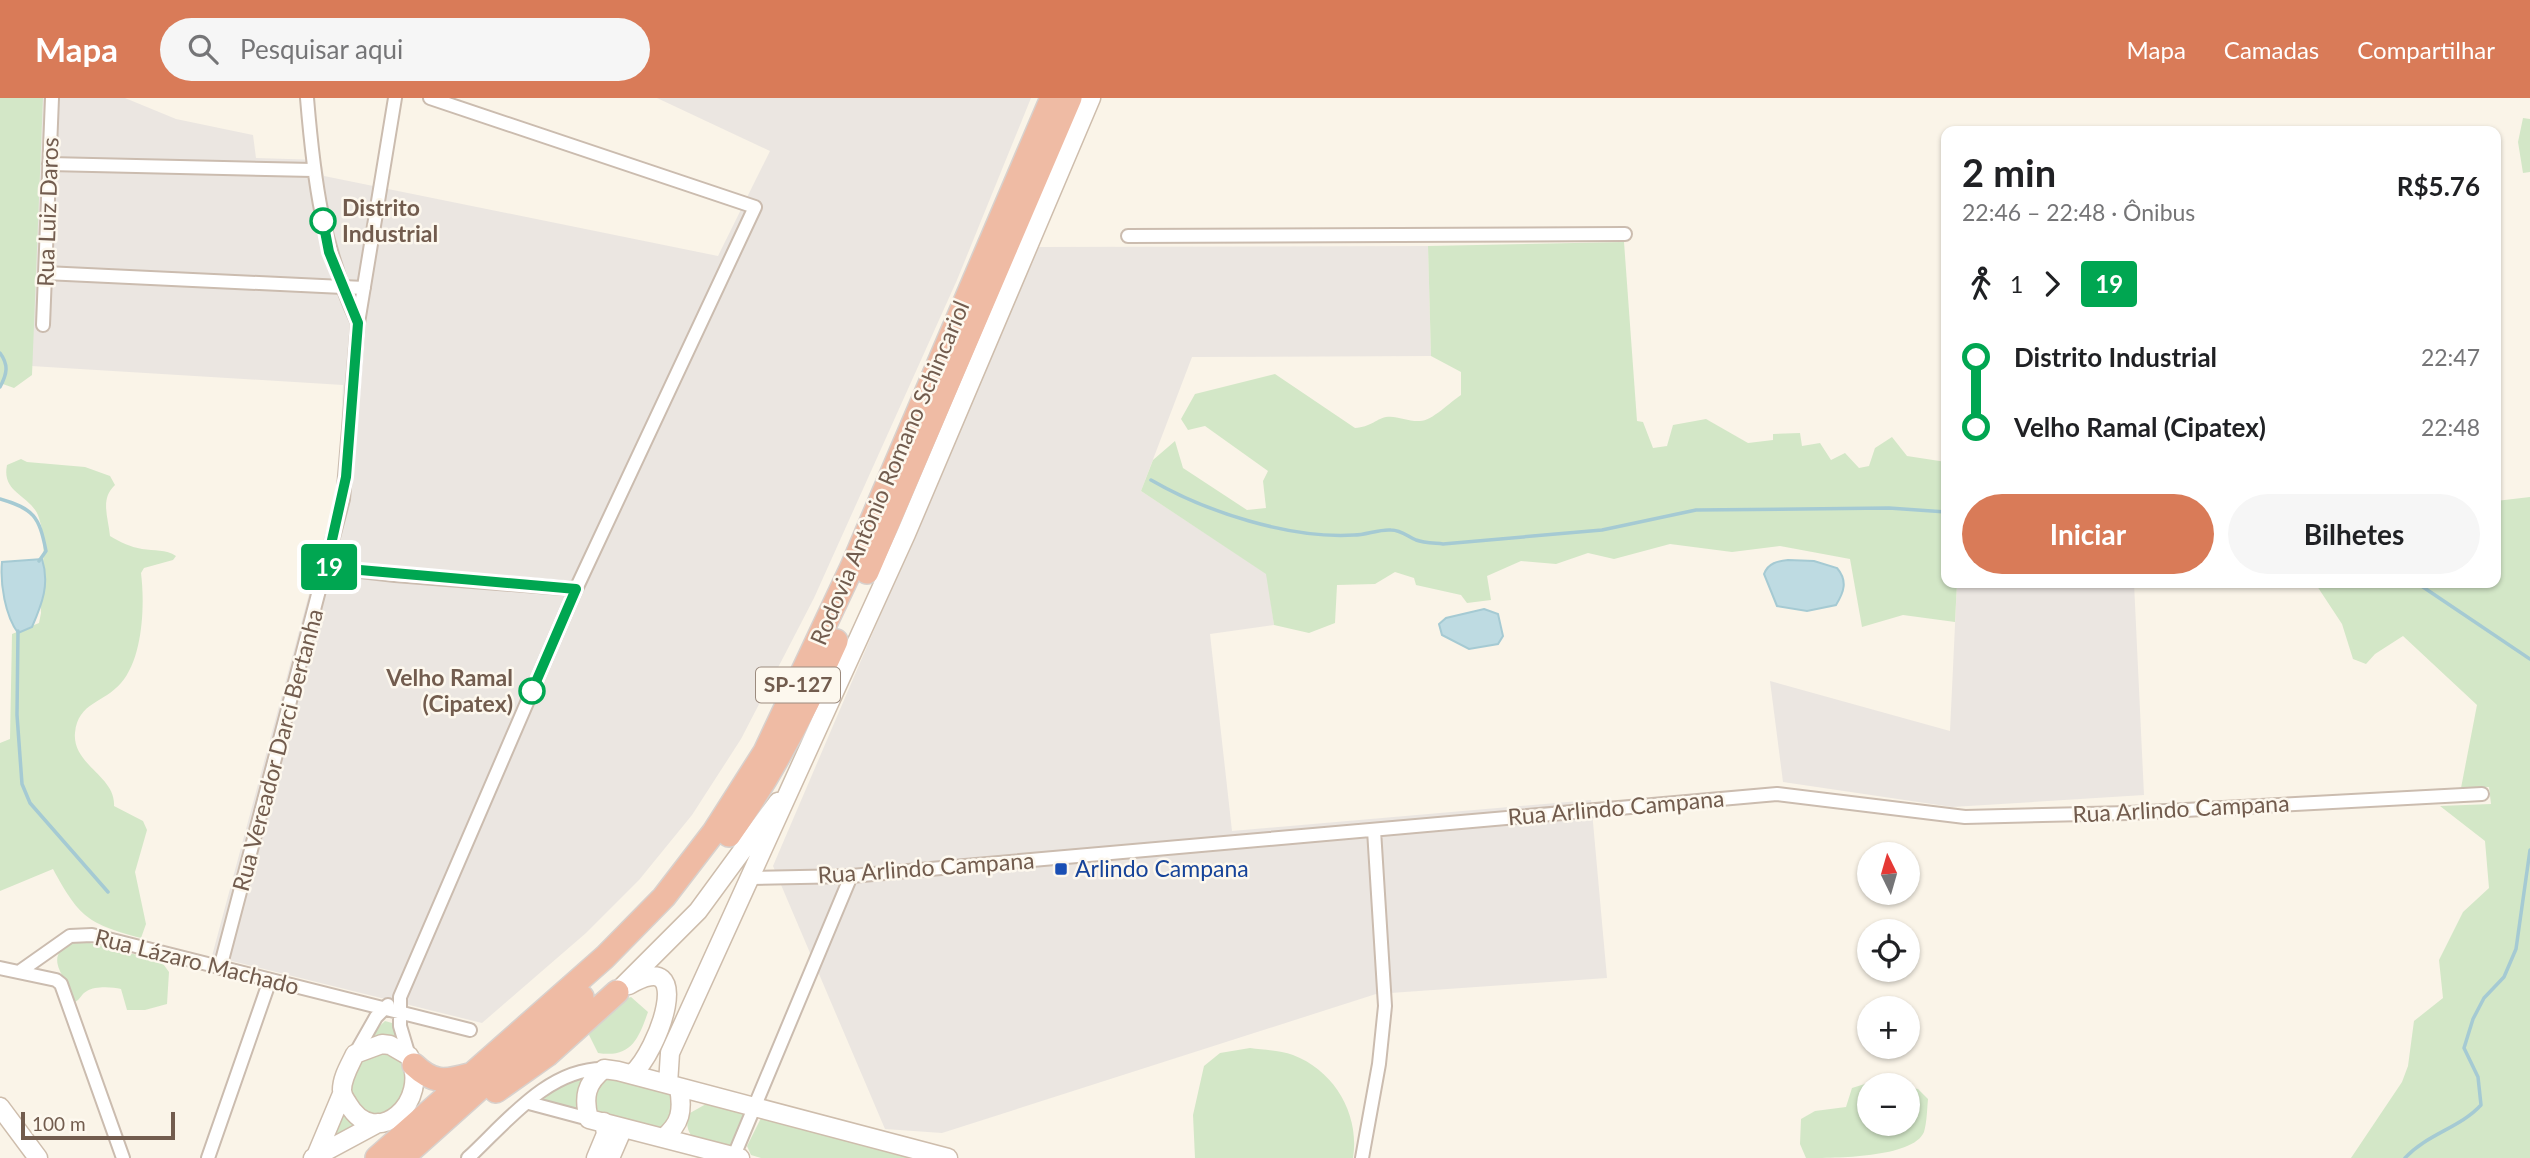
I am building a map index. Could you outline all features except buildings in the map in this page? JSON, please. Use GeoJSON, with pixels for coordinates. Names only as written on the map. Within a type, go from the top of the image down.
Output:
{"type":"FeatureCollection","features":[{"type":"Feature","properties":{"kind":"highway","name":"Rodovia Antônio Romano Schincariol"},"geometry":{"type":"LineString","coordinates":[[377,1158],[605,957],[664,897],[714,832],[765,751],[852,567],[1052,98]]}},
{"type":"Feature","properties":{"kind":"highway","name":"Rodovia Antônio Romano Schincariol"},"geometry":{"type":"LineString","coordinates":[[402,1158],[605,976],[663,920],[706,867],[759,793],[824,667],[1070,98]]}},
{"type":"Feature","properties":{"kind":"highway"},"geometry":{"type":"LineString","coordinates":[[421,1142],[547,1055],[617,992]]}},
{"type":"Feature","properties":{"kind":"highway"},"geometry":{"type":"LineString","coordinates":[[411,1061],[436,1081],[446,1082],[471,1074]]}},
{"type":"Feature","properties":{"kind":"street","name":"Rua Luiz Daros"},"geometry":{"type":"LineString","coordinates":[[43,325],[52,98]]}},
{"type":"Feature","properties":{"kind":"street","name":"Rua Vereador Darci Bertanha"},"geometry":{"type":"LineString","coordinates":[[307,98],[313,170],[329,252],[341,287],[358,323]]}},
{"type":"Feature","properties":{"kind":"street","name":"Rua Vereador Darci Bertanha"},"geometry":{"type":"LineString","coordinates":[[220,968],[345,488],[358,323],[395,98]]}},
{"type":"Feature","properties":{"kind":"street"},"geometry":{"type":"LineString","coordinates":[[314,1157],[378,1123],[400,1115],[409,1103],[415,1083],[398,1012],[400,997],[576,589],[755,207],[430,98]]}},
{"type":"Feature","properties":{"kind":"street"},"geometry":{"type":"LineString","coordinates":[[663,1138],[673,1130],[681,1117],[673,1086],[670,1054],[906,534],[1091,98]]}},
{"type":"Feature","properties":{"kind":"street"},"geometry":{"type":"LineString","coordinates":[[49,164],[313,170]]}},
{"type":"Feature","properties":{"kind":"street"},"geometry":{"type":"LineString","coordinates":[[1128,236],[1625,234]]}},
{"type":"Feature","properties":{"kind":"street"},"geometry":{"type":"LineString","coordinates":[[45,273],[364,288]]}},
{"type":"Feature","properties":{"kind":"street"},"geometry":{"type":"LineString","coordinates":[[326,567],[576,589]]}},
{"type":"Feature","properties":{"kind":"street"},"geometry":{"type":"LineString","coordinates":[[617,992],[698,911],[800,770]]}},
{"type":"Feature","properties":{"kind":"street","name":"Rua Arlindo Campana"},"geometry":{"type":"LineString","coordinates":[[751,878],[851,876],[1777,794],[1965,817],[2129,813],[2482,794]]}},
{"type":"Feature","properties":{"kind":"street"},"geometry":{"type":"LineString","coordinates":[[1362,1158],[1379,1064],[1385,1006],[1374,830]]}},
{"type":"Feature","properties":{"kind":"street"},"geometry":{"type":"LineString","coordinates":[[529,1103],[736,1157],[754,1107],[851,876]]}},
{"type":"Feature","properties":{"kind":"street","name":"Rua Lázaro Machado"},"geometry":{"type":"LineString","coordinates":[[19,972],[60,941],[78,934],[470,1030]]}},
{"type":"Feature","properties":{"kind":"street"},"geometry":{"type":"LineString","coordinates":[[0,968],[56,980],[65,992],[123,1158]]}},
{"type":"Feature","properties":{"kind":"street"},"geometry":{"type":"LineString","coordinates":[[617,992],[649,978],[665,984],[669,995],[664,1019],[649,1054],[632,1074]]}},
{"type":"Feature","properties":{"kind":"street"},"geometry":{"type":"LineString","coordinates":[[208,1158],[270,981]]}},
{"type":"Feature","properties":{"kind":"street"},"geometry":{"type":"LineString","coordinates":[[314,1157],[342,1094],[343,1081],[355,1054],[384,1009],[400,997]]}},
{"type":"Feature","properties":{"kind":"street"},"geometry":{"type":"LineString","coordinates":[[355,1054],[371,1046],[390,1045],[411,1061]]}},
{"type":"Feature","properties":{"kind":"street"},"geometry":{"type":"LineString","coordinates":[[468,1158],[553,1082],[573,1071],[604,1069],[632,1074],[948,1158]]}},
{"type":"Feature","properties":{"kind":"street"},"geometry":{"type":"LineString","coordinates":[[596,1158],[606,1134],[596,1120],[586,1091],[595,1075],[604,1069]]}},
{"type":"Feature","properties":{"kind":"street"},"geometry":{"type":"LineString","coordinates":[[342,1094],[355,1114],[363,1120],[378,1123]]}},
{"type":"Feature","properties":{"kind":"street"},"geometry":{"type":"LineString","coordinates":[[0,1107],[38,1158]]}},
{"type":"Feature","properties":{"kind":"street"},"geometry":{"type":"LineString","coordinates":[[610,1158],[623,1128]]}},
{"type":"Feature","properties":{"kind":"shaded area","name":"Distrito Industrial"},"geometry":{"type":"Polygon","coordinates":[[[43,98],[125,98],[176,119],[253,135],[256,158],[321,160],[324,176],[718,256],[770,151],[657,98],[1031,98],[957,280],[814,598],[741,739],[692,815],[639,880],[586,933],[482,1023],[212,956],[335,497],[343,385],[31,366],[43,98]]]}},
{"type":"Feature","properties":{"kind":"shaded area"},"geometry":{"type":"Polygon","coordinates":[[[1428,246],[1431,356],[1192,357],[1141,491],[1267,574],[1274,625],[1210,634],[1232,831],[1591,800],[1607,978],[1376,994],[942,1133],[885,1129],[773,866],[1038,247],[1428,246]]]}},
{"type":"Feature","properties":{"kind":"shaded area"},"geometry":{"type":"Polygon","coordinates":[[[1957,588],[2134,588],[2144,795],[1952,807],[1783,782],[1770,681],[1950,731],[1957,588]]]}},
{"type":"Feature","properties":{"kind":"green space"},"geometry":{"type":"Polygon","coordinates":[[[0,98],[43,98],[32,375],[14,388],[0,383],[0,98]]]}},
{"type":"Feature","properties":{"kind":"green space"},"geometry":{"type":"Polygon","coordinates":[[[2523,118],[2530,119],[2530,172],[2523,173],[2518,142],[2523,118]]]}},
{"type":"Feature","properties":{"kind":"green space"},"geometry":{"type":"Polygon","coordinates":[[[1624,242],[1637,421],[1643,422],[1653,448],[1667,446],[1673,425],[1706,419],[1748,443],[1773,440],[1773,434],[1800,433],[1802,446],[1820,443],[1831,460],[1845,453],[1859,468],[1869,466],[1875,448],[1892,437],[1907,456],[1941,461],[1941,588],[1957,588],[1955,622],[1903,615],[1862,627],[1850,559],[1780,546],[1732,552],[1670,544],[1614,559],[1588,553],[1556,564],[1521,561],[1487,576],[1491,600],[1467,603],[1461,595],[1416,585],[1414,578],[1395,572],[1375,584],[1337,585],[1335,623],[1309,633],[1274,625],[1266,574],[1141,491],[1153,460],[1175,441],[1183,468],[1247,510],[1266,508],[1263,481],[1268,471],[1205,426],[1188,430],[1181,419],[1195,394],[1275,374],[1355,428],[1386,417],[1425,420],[1461,395],[1461,372],[1431,356],[1428,246],[1624,242]]]}},
{"type":"Feature","properties":{"kind":"green space"},"geometry":{"type":"Polygon","coordinates":[[[21,459],[27,462],[85,467],[110,476],[115,485],[106,502],[110,536],[133,547],[164,551],[176,556],[173,560],[144,568],[141,573],[141,631],[134,660],[121,683],[81,715],[75,733],[80,754],[108,786],[114,806],[143,821],[147,830],[135,872],[146,924],[141,938],[109,928],[87,916],[70,898],[53,869],[0,891],[0,743],[10,739],[12,634],[39,623],[44,553],[39,518],[30,504],[8,482],[6,475],[7,465],[21,459]]]}},
{"type":"Feature","properties":{"kind":"green space"},"geometry":{"type":"Polygon","coordinates":[[[2530,497],[2530,1158],[2351,1158],[2402,1082],[2408,1066],[2414,1021],[2443,998],[2439,960],[2463,912],[2489,888],[2485,841],[2440,806],[2491,804],[2489,787],[2461,788],[2477,705],[2403,636],[2375,654],[2366,664],[2353,659],[2342,624],[2318,588],[2501,588],[2501,500],[2530,497]]]}},
{"type":"Feature","properties":{"kind":"green space"},"geometry":{"type":"Polygon","coordinates":[[[78,940],[161,961],[169,972],[167,1004],[145,1010],[127,1010],[121,989],[108,987],[90,989],[75,1002],[57,960],[59,953],[66,946],[78,940]]]}},
{"type":"Feature","properties":{"kind":"green space"},"geometry":{"type":"Polygon","coordinates":[[[631,997],[648,1012],[641,1031],[626,1050],[609,1054],[598,1053],[589,1035],[592,1029],[613,1007],[631,997]]]}},
{"type":"Feature","properties":{"kind":"green space"},"geometry":{"type":"Polygon","coordinates":[[[385,1021],[392,1023],[401,1045],[371,1042],[368,1037],[385,1021]]]}},
{"type":"Feature","properties":{"kind":"green space"},"geometry":{"type":"Polygon","coordinates":[[[1250,1048],[1293,1055],[1308,1062],[1332,1083],[1348,1111],[1354,1142],[1353,1158],[1195,1158],[1193,1115],[1204,1066],[1220,1053],[1250,1048]]]}},
{"type":"Feature","properties":{"kind":"green space"},"geometry":{"type":"Polygon","coordinates":[[[396,1051],[408,1069],[402,1102],[390,1116],[358,1113],[347,1080],[362,1054],[396,1051]]]}},
{"type":"Feature","properties":{"kind":"green space"},"geometry":{"type":"Polygon","coordinates":[[[589,1074],[583,1111],[540,1101],[560,1082],[589,1074]]]}},
{"type":"Feature","properties":{"kind":"green space"},"geometry":{"type":"Polygon","coordinates":[[[611,1077],[664,1086],[677,1099],[666,1129],[628,1125],[601,1114],[595,1106],[594,1093],[603,1081],[611,1077]]]}},
{"type":"Feature","properties":{"kind":"green space"},"geometry":{"type":"Polygon","coordinates":[[[1857,1086],[1857,1136],[1920,1136],[1920,1091],[1928,1099],[1924,1132],[1917,1141],[1889,1152],[1806,1158],[1800,1144],[1801,1119],[1815,1111],[1846,1107],[1852,1088],[1857,1086]]]}},
{"type":"Feature","properties":{"kind":"green space"},"geometry":{"type":"Polygon","coordinates":[[[706,1104],[739,1111],[746,1116],[733,1148],[695,1140],[690,1134],[687,1124],[690,1113],[706,1104]]]}},
{"type":"Feature","properties":{"kind":"green space"},"geometry":{"type":"Polygon","coordinates":[[[342,1106],[362,1125],[332,1140],[342,1106]]]}},
{"type":"Feature","properties":{"kind":"green space"},"geometry":{"type":"Polygon","coordinates":[[[761,1118],[918,1158],[761,1158],[751,1155],[747,1146],[761,1118]]]}},
{"type":"Feature","properties":{"kind":"water"},"geometry":{"type":"Polygon","coordinates":[[[42,559],[45,585],[42,602],[32,627],[18,633],[4,599],[2,562],[42,559]]]}},
{"type":"Feature","properties":{"kind":"water"},"geometry":{"type":"Polygon","coordinates":[[[1788,560],[1814,561],[1837,568],[1843,577],[1844,586],[1836,605],[1807,611],[1777,606],[1764,574],[1771,565],[1788,560]]]}},
{"type":"Feature","properties":{"kind":"water"},"geometry":{"type":"Polygon","coordinates":[[[1484,609],[1498,614],[1503,636],[1498,644],[1469,649],[1442,635],[1439,624],[1446,618],[1484,609]]]}},
{"type":"Feature","properties":{"kind":"waterway"},"geometry":{"type":"LineString","coordinates":[[0,353],[6,370],[0,387]]}},
{"type":"Feature","properties":{"kind":"waterway"},"geometry":{"type":"LineString","coordinates":[[1151,480],[1223,513],[1276,528],[1329,535],[1359,535],[1395,530],[1419,541],[1443,544],[1602,530],[1696,510],[1889,508],[1941,512]]}},
{"type":"Feature","properties":{"kind":"waterway"},"geometry":{"type":"LineString","coordinates":[[0,499],[21,506],[37,522],[46,551],[39,561]]}},
{"type":"Feature","properties":{"kind":"waterway"},"geometry":{"type":"LineString","coordinates":[[2424,588],[2530,659]]}},
{"type":"Feature","properties":{"kind":"waterway"},"geometry":{"type":"LineString","coordinates":[[18,631],[17,715],[22,784],[30,803],[108,892]]}},
{"type":"Feature","properties":{"kind":"waterway"},"geometry":{"type":"LineString","coordinates":[[2405,1158],[2481,1105],[2478,1077],[2464,1048],[2473,1019],[2484,998],[2504,977],[2516,949],[2530,850]]}},
{"type":"Feature","properties":{"kind":"bus line","name":"19"},"geometry":{"type":"LineString","coordinates":[[323,221],[329,252],[341,287],[358,323],[346,477],[326,567],[576,589],[532,691]]}},
{"type":"Feature","properties":{"kind":"place","name":"Distrito Industrial"},"geometry":{"type":"Point","coordinates":[323,221]}},
{"type":"Feature","properties":{"kind":"place","name":"Velho Ramal (Cipatex)"},"geometry":{"type":"Point","coordinates":[532,691]}},
{"type":"Feature","properties":{"kind":"place","name":"Arlindo Campana"},"geometry":{"type":"Point","coordinates":[1061,869]}}]}
